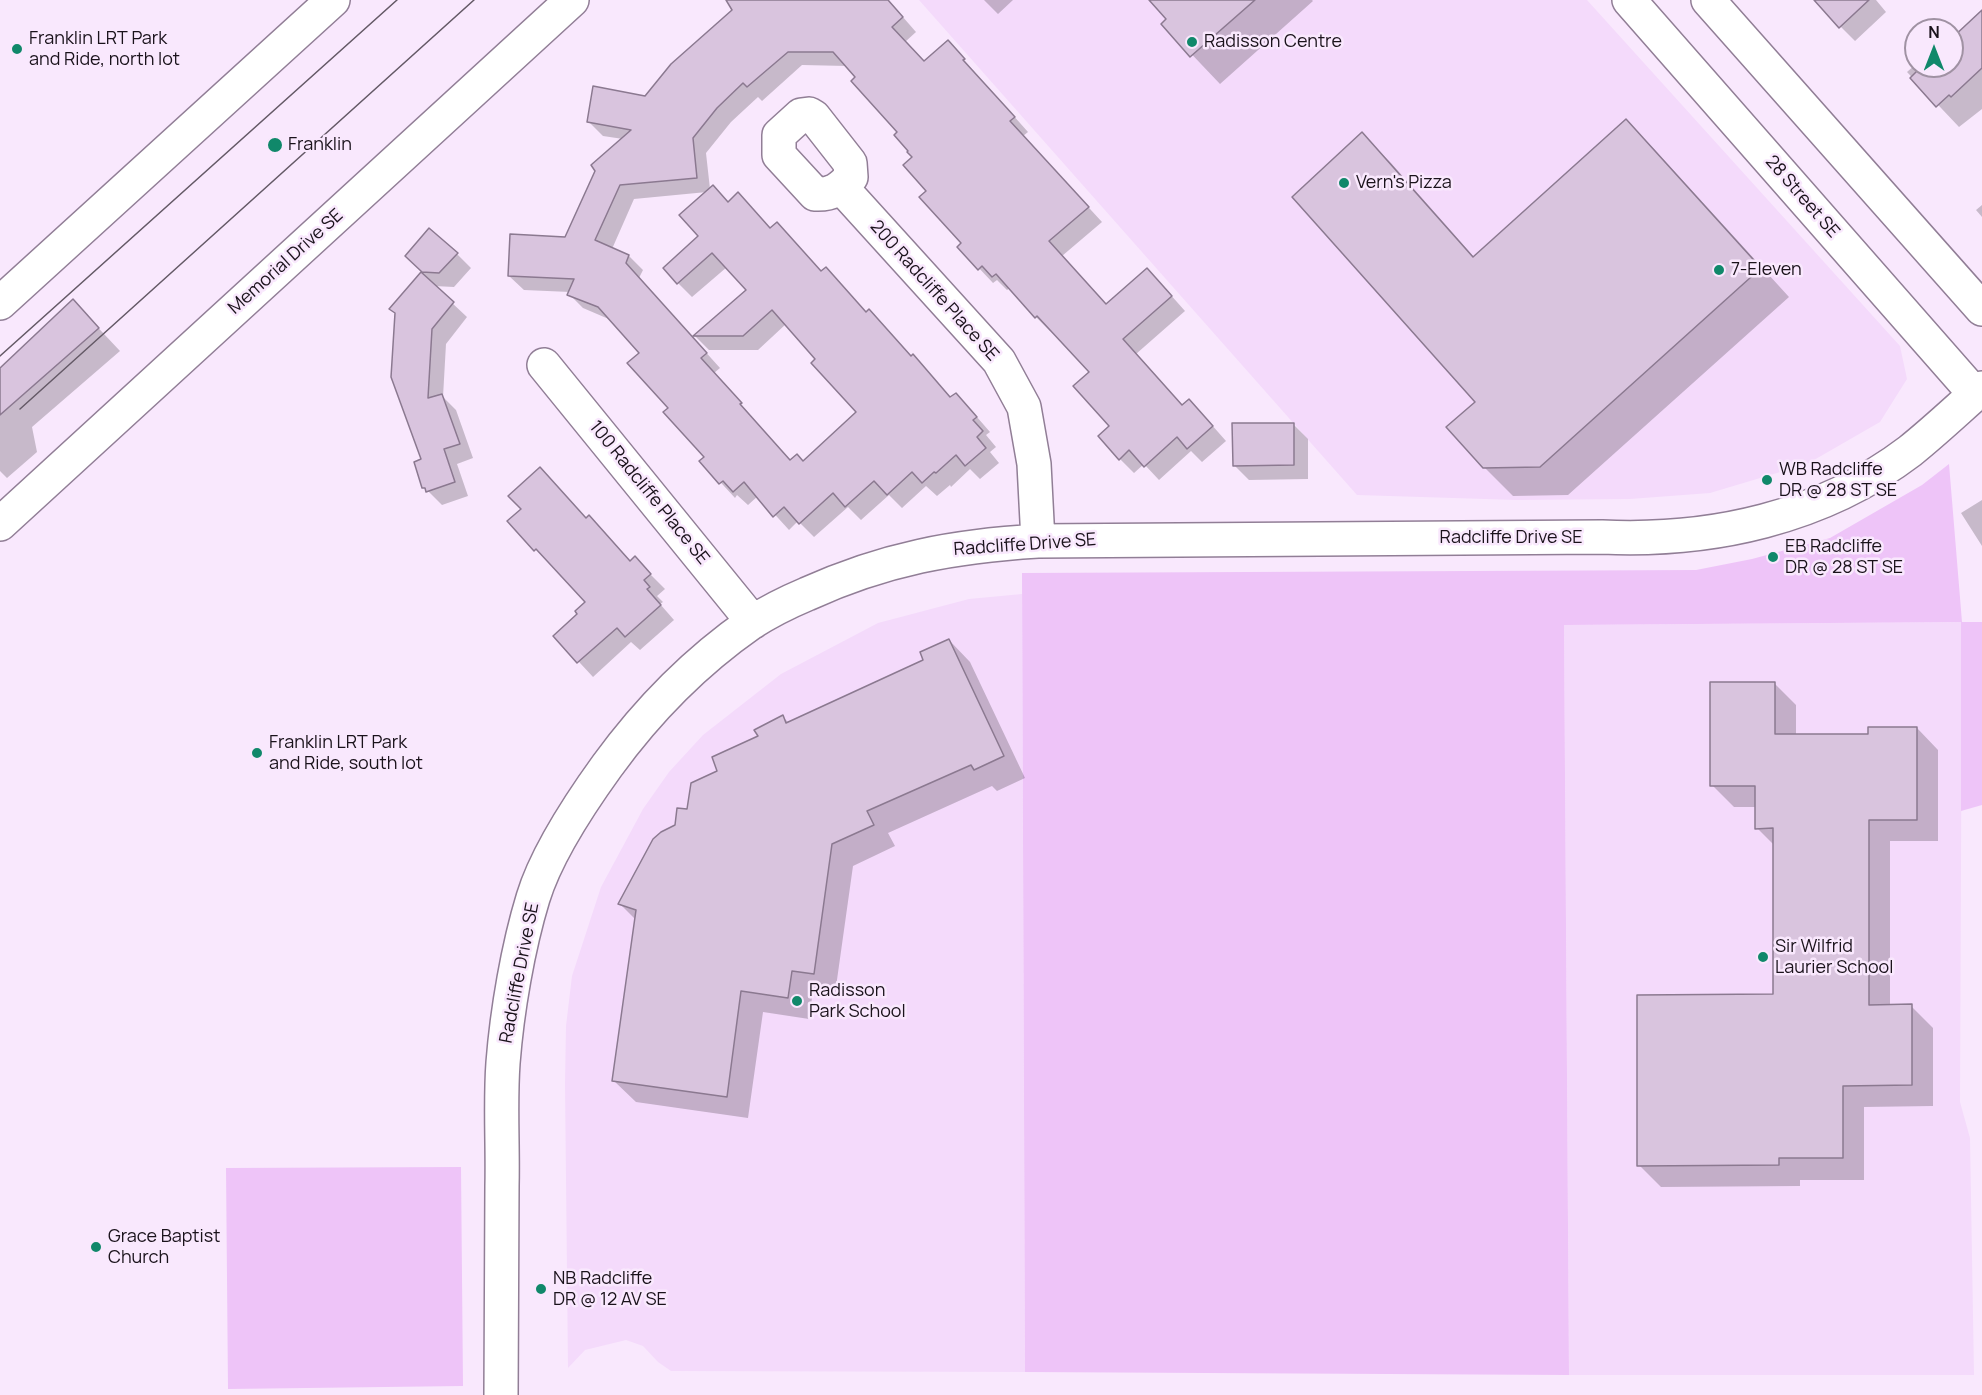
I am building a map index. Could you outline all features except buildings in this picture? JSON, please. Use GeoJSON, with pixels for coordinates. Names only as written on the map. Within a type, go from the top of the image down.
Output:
{"type":"FeatureCollection","features":[{"type":"Feature","properties":{"kind":"street"},"geometry":{"type":"LineString","coordinates":[[0,303],[333,0]]}},
{"type":"Feature","properties":{"kind":"street","name":"Memorial Drive SE"},"geometry":{"type":"LineString","coordinates":[[0,524],[572,0]]}},
{"type":"Feature","properties":{"kind":"street","name":"28 Street SE"},"geometry":{"type":"LineString","coordinates":[[1629,0],[1978,391]]}},
{"type":"Feature","properties":{"kind":"street"},"geometry":{"type":"LineString","coordinates":[[1708,0],[1982,309]]}},
{"type":"Feature","properties":{"kind":"street","name":"200 Radcliffe Place SE"},"geometry":{"type":"LineString","coordinates":[[842,188],[999,361],[1004,370],[1024,407],[1034,464],[1038,541]]}},
{"type":"Feature","properties":{"kind":"street","name":"100 Radcliffe Place SE"},"geometry":{"type":"LineString","coordinates":[[544,365],[753,622]]}},
{"type":"Feature","properties":{"kind":"street","name":"Radcliffe Drive SE"},"geometry":{"type":"LineString","coordinates":[[501,1395],[503,1065],[513,993],[534,896],[554,850],[572,818],[619,750],[643,720],[695,667],[753,622],[837,580],[881,565],[933,552],[985,544],[1038,541],[1602,537],[1644,539],[1686,537],[1727,530],[1767,521],[1805,508],[1870,477],[1910,451],[1978,391]]}},
{"type":"Feature","properties":{"kind":"shaded area"},"geometry":{"type":"Polygon","coordinates":[[[919,0],[1587,0],[1900,346],[1907,379],[1880,422],[1807,464],[1710,493],[1630,499],[1517,500],[1357,495],[919,0]]]}},
{"type":"Feature","properties":{"kind":"shaded area"},"geometry":{"type":"Polygon","coordinates":[[[1949,464],[1962,622],[1982,622],[1982,805],[1961,811],[1961,622],[1564,625],[1569,1375],[1025,1372],[1022,573],[1696,570],[1752,559],[1830,538],[1922,485],[1949,464]]]}},
{"type":"Feature","properties":{"kind":"shaded area","name":"Radisson Park School"},"geometry":{"type":"Polygon","coordinates":[[[1022,594],[1025,1372],[671,1371],[658,1362],[643,1346],[626,1340],[585,1350],[568,1368],[565,1084],[566,1026],[572,976],[601,887],[643,809],[669,772],[703,735],[781,674],[878,623],[969,599],[1022,594]]]}},
{"type":"Feature","properties":{"kind":"shaded area","name":"Sir Wilfrid Laurier School"},"geometry":{"type":"Polygon","coordinates":[[[1962,622],[1960,1102],[1970,1138],[1974,1375],[1569,1375],[1564,625],[1962,622]]]}},
{"type":"Feature","properties":{"kind":"shaded area"},"geometry":{"type":"Polygon","coordinates":[[[461,1167],[463,1386],[228,1389],[226,1168],[461,1167]]]}},
{"type":"Feature","properties":{"kind":"tram line"},"geometry":{"type":"LineString","coordinates":[[0,356],[397,0]]}},
{"type":"Feature","properties":{"kind":"tram line"},"geometry":{"type":"LineString","coordinates":[[20,409],[474,0]]}},
{"type":"Feature","properties":{"kind":"place","name":"Radisson Centre"},"geometry":{"type":"Point","coordinates":[1192,42]}},
{"type":"Feature","properties":{"kind":"place","name":"Franklin LRT Park and Ride, north lot"},"geometry":{"type":"Point","coordinates":[17,49]}},
{"type":"Feature","properties":{"kind":"place","name":"Franklin"},"geometry":{"type":"Point","coordinates":[275,145]}},
{"type":"Feature","properties":{"kind":"place","name":"Vern's Pizza"},"geometry":{"type":"Point","coordinates":[1344,183]}},
{"type":"Feature","properties":{"kind":"place","name":"7-Eleven"},"geometry":{"type":"Point","coordinates":[1719,270]}},
{"type":"Feature","properties":{"kind":"place","name":"WB Radcliffe DR @ 28 ST SE"},"geometry":{"type":"Point","coordinates":[1767,480]}},
{"type":"Feature","properties":{"kind":"place","name":"EB Radcliffe DR @ 28 ST SE"},"geometry":{"type":"Point","coordinates":[1773,557]}},
{"type":"Feature","properties":{"kind":"place","name":"Franklin LRT Park and Ride, south lot"},"geometry":{"type":"Point","coordinates":[257,753]}},
{"type":"Feature","properties":{"kind":"place","name":"Sir Wilfrid Laurier School"},"geometry":{"type":"Point","coordinates":[1763,957]}},
{"type":"Feature","properties":{"kind":"place","name":"Radisson Park School"},"geometry":{"type":"Point","coordinates":[797,1001]}},
{"type":"Feature","properties":{"kind":"place","name":"Grace Baptist Church"},"geometry":{"type":"Point","coordinates":[96,1247]}},
{"type":"Feature","properties":{"kind":"place","name":"NB Radcliffe DR @ 12 AV SE"},"geometry":{"type":"Point","coordinates":[541,1289]}}]}
